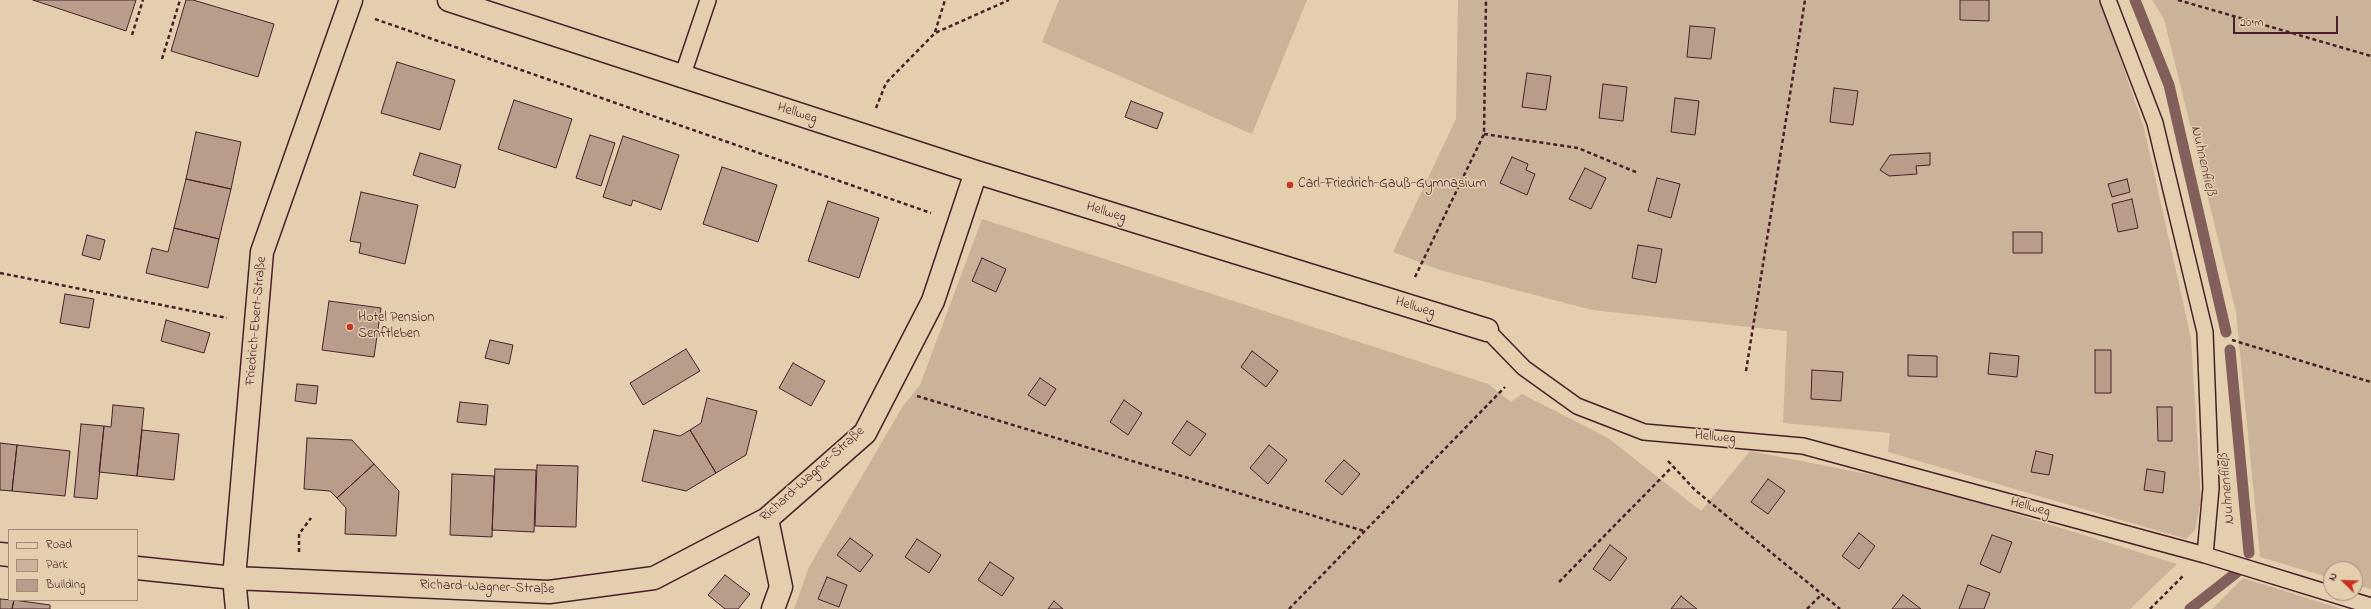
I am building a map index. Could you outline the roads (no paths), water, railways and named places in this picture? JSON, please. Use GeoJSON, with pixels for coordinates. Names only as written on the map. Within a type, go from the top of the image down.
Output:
{"type":"FeatureCollection","features":[{"type":"Feature","properties":{"kind":"street","name":"Hellweg"},"geometry":{"type":"LineString","coordinates":[[449,0],[976,172],[1486,330]]}},
{"type":"Feature","properties":{"kind":"street","name":"Friedrich-Ebert-Straße"},"geometry":{"type":"LineString","coordinates":[[237,609],[234,578],[262,252],[349,4]]}},
{"type":"Feature","properties":{"kind":"street","name":"Richard-Wagner-Straße"},"geometry":{"type":"LineString","coordinates":[[138,568],[234,578],[550,592],[654,578],[767,519],[865,433],[933,301],[976,172]]}},
{"type":"Feature","properties":{"kind":"street"},"geometry":{"type":"LineString","coordinates":[[767,519],[782,587],[773,609]]}},
{"type":"Feature","properties":{"kind":"lane"},"geometry":{"type":"LineString","coordinates":[[682,77],[708,0]]}},
{"type":"Feature","properties":{"kind":"lane"},"geometry":{"type":"LineString","coordinates":[[2108,0],[2116,16],[2155,123],[2205,332],[2211,488],[2205,555]]}},
{"type":"Feature","properties":{"kind":"lane","name":"Hellweg"},"geometry":{"type":"LineString","coordinates":[[1486,330],[1524,368],[1577,406],[1644,432],[1803,446],[2205,555],[2371,606]]}},
{"type":"Feature","properties":{"kind":"waterway","name":"Nuhnenfließ"},"geometry":{"type":"LineString","coordinates":[[2135,0],[2169,85],[2226,332]]}},
{"type":"Feature","properties":{"kind":"waterway","name":"Nuhnenfließ"},"geometry":{"type":"LineString","coordinates":[[2230,350],[2249,553]]}},
{"type":"Feature","properties":{"kind":"waterway","name":"Nuhnenfließ"},"geometry":{"type":"LineString","coordinates":[[2190,609],[2236,573]]}},
{"type":"Feature","properties":{"kind":"place","name":"Carl-Friedrich-Gauß-Gymnasium"},"geometry":{"type":"Point","coordinates":[1290,185]}},
{"type":"Feature","properties":{"kind":"place","name":"Hotel Pension Senftleben"},"geometry":{"type":"Point","coordinates":[350,327]}}]}
